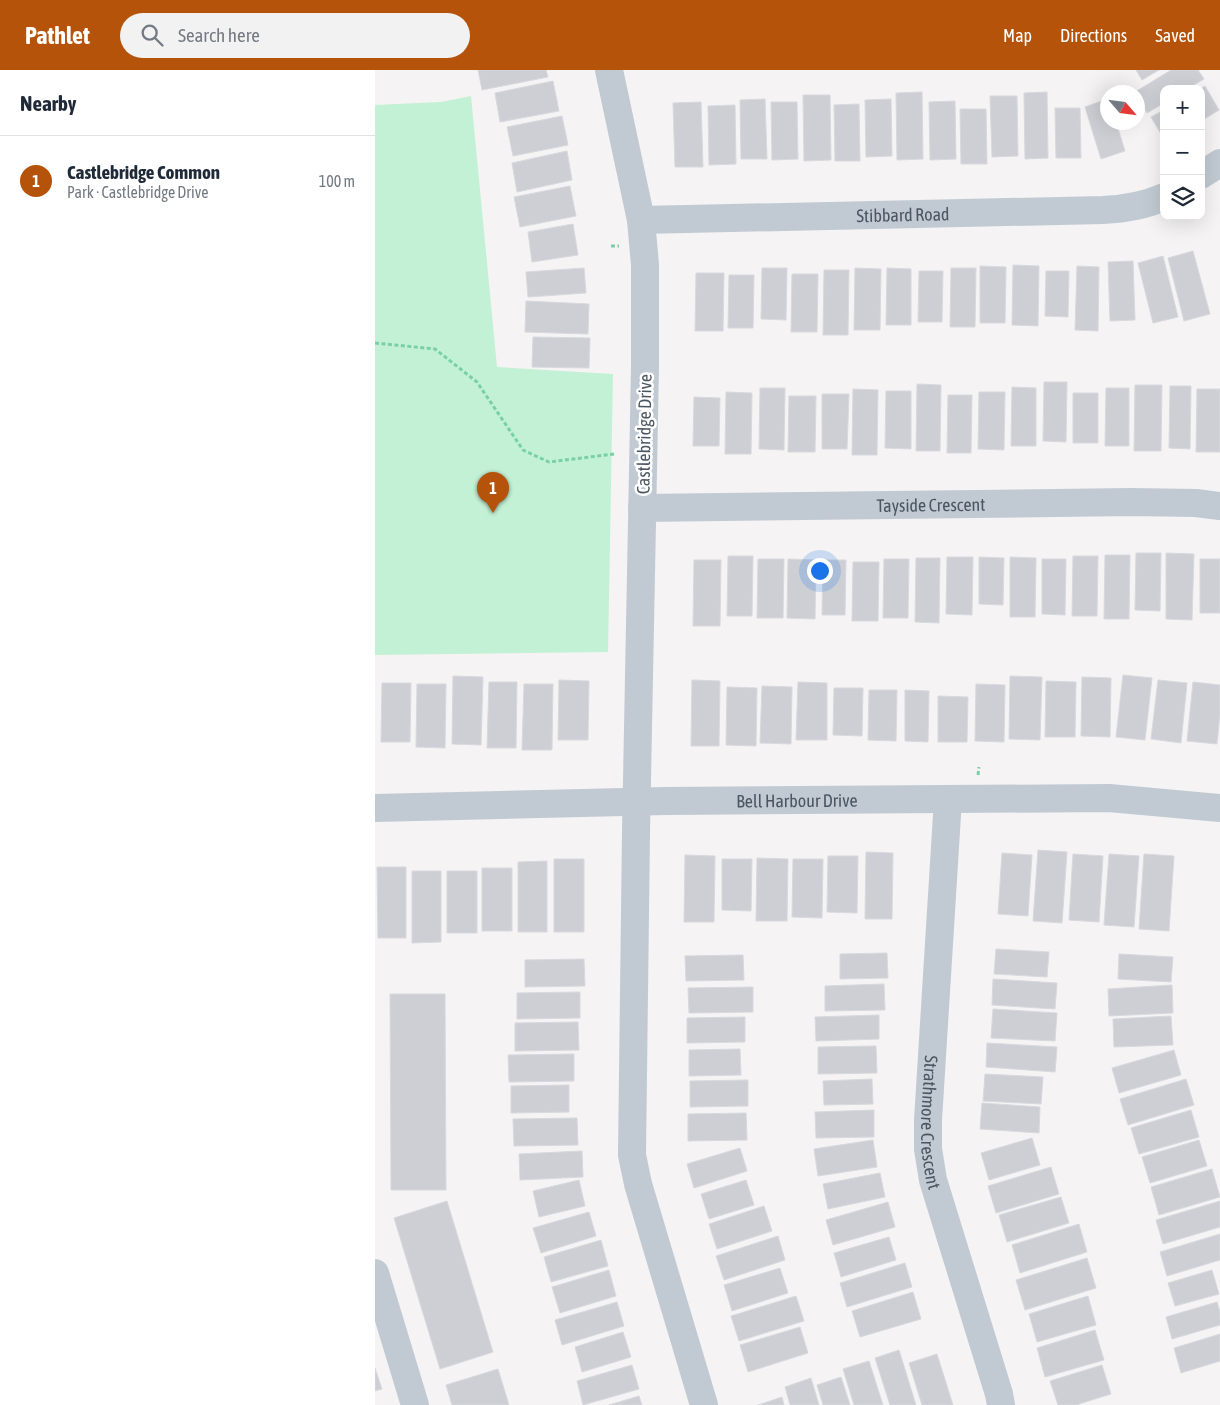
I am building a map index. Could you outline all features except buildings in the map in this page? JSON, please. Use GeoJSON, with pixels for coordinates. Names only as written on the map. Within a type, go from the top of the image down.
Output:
{"type":"FeatureCollection","features":[{"type":"Feature","properties":{"kind":"street","name":"Castlebridge Drive"},"geometry":{"type":"LineString","coordinates":[[609,70],[641,220],[645,265],[637,802]]}},
{"type":"Feature","properties":{"kind":"street"},"geometry":{"type":"LineString","coordinates":[[1205,172],[1220,163]]}},
{"type":"Feature","properties":{"kind":"street","name":"Stibbard Road"},"geometry":{"type":"LineString","coordinates":[[641,220],[1103,210],[1130,208],[1160,199]]}},
{"type":"Feature","properties":{"kind":"street","name":"Tayside Crescent"},"geometry":{"type":"LineString","coordinates":[[642,508],[1131,502],[1196,503],[1220,506]]}},
{"type":"Feature","properties":{"kind":"street","name":"Bell Harbour Drive"},"geometry":{"type":"LineString","coordinates":[[375,808],[637,802],[1109,798],[1220,808]]}},
{"type":"Feature","properties":{"kind":"street","name":"Strathmore Crescent"},"geometry":{"type":"LineString","coordinates":[[949,799],[928,1120],[928,1149],[933,1180],[1001,1405]]}},
{"type":"Feature","properties":{"kind":"street"},"geometry":{"type":"LineString","coordinates":[[637,802],[632,1155],[638,1184],[704,1405]]}},
{"type":"Feature","properties":{"kind":"street"},"geometry":{"type":"LineString","coordinates":[[375,1273],[415,1405]]}},
{"type":"Feature","properties":{"kind":"path"},"geometry":{"type":"LineString","coordinates":[[375,343],[435,349],[477,382],[523,450],[549,462],[614,454]]}},
{"type":"Feature","properties":{"kind":"green space"},"geometry":{"type":"Polygon","coordinates":[[[471,96],[497,367],[613,374],[608,652],[375,655],[375,105],[441,102],[471,96]]]}},
{"type":"Feature","properties":{"kind":"place","name":"Castlebridge Common"},"geometry":{"type":"Point","coordinates":[493,513]}}]}
